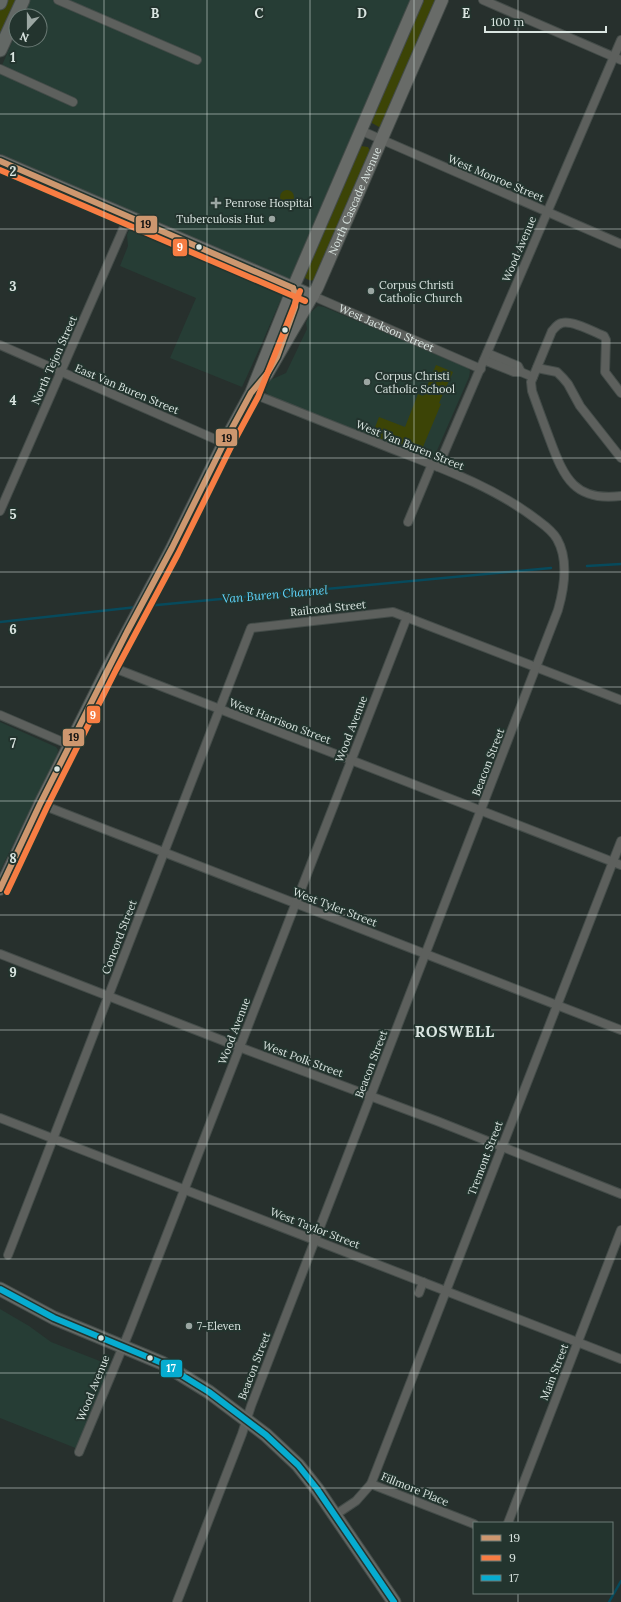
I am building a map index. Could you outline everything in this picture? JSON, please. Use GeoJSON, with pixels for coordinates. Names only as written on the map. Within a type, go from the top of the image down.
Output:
{"type":"FeatureCollection","features":[{"type":"Feature","properties":{"kind":"main road"},"geometry":{"type":"LineString","coordinates":[[0,50],[22,0]]}},
{"type":"Feature","properties":{"kind":"main road","name":"North Cascade Avenue"},"geometry":{"type":"LineString","coordinates":[[0,889],[40,804],[109,666],[172,548],[250,393],[293,288],[362,131],[417,0]]}},
{"type":"Feature","properties":{"kind":"main road","name":"North Cascade Avenue"},"geometry":{"type":"LineString","coordinates":[[250,393],[267,374],[313,296],[442,0]]}},
{"type":"Feature","properties":{"kind":"main road","name":"West Jackson Street"},"geometry":{"type":"LineString","coordinates":[[0,162],[313,296]]}},
{"type":"Feature","properties":{"kind":"main road"},"geometry":{"type":"LineString","coordinates":[[277,357],[295,307],[296,296],[293,288]]}},
{"type":"Feature","properties":{"kind":"main road"},"geometry":{"type":"LineString","coordinates":[[0,1288],[54,1318],[162,1363],[209,1392],[266,1435],[298,1465],[335,1515],[394,1602]]}},
{"type":"Feature","properties":{"kind":"street"},"geometry":{"type":"LineString","coordinates":[[58,0],[197,60]]}},
{"type":"Feature","properties":{"kind":"street"},"geometry":{"type":"LineString","coordinates":[[483,0],[617,58]]}},
{"type":"Feature","properties":{"kind":"street","name":"Wood Avenue"},"geometry":{"type":"LineString","coordinates":[[408,522],[486,356],[546,212],[617,58],[621,40]]}},
{"type":"Feature","properties":{"kind":"street"},"geometry":{"type":"LineString","coordinates":[[0,69],[73,102]]}},
{"type":"Feature","properties":{"kind":"street","name":"West Monroe Street"},"geometry":{"type":"LineString","coordinates":[[362,131],[621,244]]}},
{"type":"Feature","properties":{"kind":"street","name":"North Tejon Street"},"geometry":{"type":"LineString","coordinates":[[0,511],[128,218]]}},
{"type":"Feature","properties":{"kind":"street","name":"West Jackson Street"},"geometry":{"type":"LineString","coordinates":[[313,296],[480,369]]}},
{"type":"Feature","properties":{"kind":"street"},"geometry":{"type":"LineString","coordinates":[[621,393],[605,372],[606,340],[604,336],[570,323],[561,323],[552,331],[531,382],[532,391],[560,467],[572,483],[588,494],[603,498],[621,496]]}},
{"type":"Feature","properties":{"kind":"street","name":"East Van Buren Street"},"geometry":{"type":"LineString","coordinates":[[0,346],[224,442]]}},
{"type":"Feature","properties":{"kind":"street"},"geometry":{"type":"LineString","coordinates":[[486,356],[518,366],[521,372],[533,377]]}},
{"type":"Feature","properties":{"kind":"street"},"geometry":{"type":"LineString","coordinates":[[537,368],[557,372],[563,378],[580,406],[621,458]]}},
{"type":"Feature","properties":{"kind":"street","name":"West Van Buren Street"},"geometry":{"type":"LineString","coordinates":[[250,393],[435,466],[504,498],[528,513],[552,532]]}},
{"type":"Feature","properties":{"kind":"street","name":"Beacon Street"},"geometry":{"type":"LineString","coordinates":[[177,1602],[370,1096],[558,610],[564,587],[563,556],[558,540],[552,532]]}},
{"type":"Feature","properties":{"kind":"street","name":"Railroad Street"},"geometry":{"type":"LineString","coordinates":[[251,628],[393,612],[407,617]]}},
{"type":"Feature","properties":{"kind":"street"},"geometry":{"type":"LineString","coordinates":[[407,617],[621,700]]}},
{"type":"Feature","properties":{"kind":"street","name":"Wood Avenue"},"geometry":{"type":"LineString","coordinates":[[80,1452],[185,1188],[407,617]]}},
{"type":"Feature","properties":{"kind":"street","name":"Concord Street"},"geometry":{"type":"LineString","coordinates":[[8,1255],[52,1138],[251,628]]}},
{"type":"Feature","properties":{"kind":"street","name":"West Harrison Street"},"geometry":{"type":"LineString","coordinates":[[109,666],[617,864]]}},
{"type":"Feature","properties":{"kind":"street"},"geometry":{"type":"LineString","coordinates":[[0,715],[70,745]]}},
{"type":"Feature","properties":{"kind":"street","name":"West Tyler Street"},"geometry":{"type":"LineString","coordinates":[[40,804],[621,1030]]}},
{"type":"Feature","properties":{"kind":"street","name":"Tremont Street"},"geometry":{"type":"LineString","coordinates":[[371,1484],[558,1005],[617,864],[621,841]]}},
{"type":"Feature","properties":{"kind":"street","name":"West Polk Street"},"geometry":{"type":"LineString","coordinates":[[0,954],[621,1194]]}},
{"type":"Feature","properties":{"kind":"street","name":"West Taylor Street"},"geometry":{"type":"LineString","coordinates":[[0,1118],[185,1188],[621,1359]]}},
{"type":"Feature","properties":{"kind":"street","name":"Main Street"},"geometry":{"type":"LineString","coordinates":[[508,1522],[621,1230]]}},
{"type":"Feature","properties":{"kind":"street"},"geometry":{"type":"LineString","coordinates":[[418,1293],[423,1282]]}},
{"type":"Feature","properties":{"kind":"street","name":"Fillmore Place"},"geometry":{"type":"LineString","coordinates":[[335,1515],[356,1501],[371,1484],[473,1524]]}},
{"type":"Feature","properties":{"kind":"shaded area","name":"Penrose Hospital"},"geometry":{"type":"Polygon","coordinates":[[[30,0],[410,0],[242,387],[170,358],[196,298],[120,266],[128,246],[127,235],[135,215],[82,192],[52,176],[0,154],[0,70],[10,48],[48,48],[48,8],[26,8],[30,0]]]}},
{"type":"Feature","properties":{"kind":"shaded area","name":"Corpus Christi Catholic School"},"geometry":{"type":"Polygon","coordinates":[[[318,306],[324,307],[468,368],[470,371],[469,377],[435,455],[429,458],[423,457],[270,396],[266,392],[265,388],[268,381],[286,373],[307,329],[306,323],[310,313],[318,306]]]}},
{"type":"Feature","properties":{"kind":"shaded area"},"geometry":{"type":"Polygon","coordinates":[[[0,722],[56,747],[58,750],[57,755],[0,871],[0,722]]]}},
{"type":"Feature","properties":{"kind":"shaded area"},"geometry":{"type":"Polygon","coordinates":[[[0,1309],[29,1326],[51,1342],[110,1365],[78,1449],[0,1418],[0,1309]]]}},
{"type":"Feature","properties":{"kind":"green space"},"geometry":{"type":"Polygon","coordinates":[[[3,0],[16,0],[13,8],[8,8],[8,18],[0,37],[0,7],[3,0]]]}},
{"type":"Feature","properties":{"kind":"green space"},"geometry":{"type":"Polygon","coordinates":[[[423,0],[437,0],[382,125],[379,127],[372,123],[372,120],[423,0]]]}},
{"type":"Feature","properties":{"kind":"green space"},"geometry":{"type":"Polygon","coordinates":[[[361,146],[368,147],[371,153],[321,268],[314,280],[309,280],[304,277],[361,146]]]}},
{"type":"Feature","properties":{"kind":"green space"},"geometry":{"type":"Polygon","coordinates":[[[287,190],[292,192],[294,197],[292,202],[287,204],[282,202],[280,197],[282,192],[287,190]]]}},
{"type":"Feature","properties":{"kind":"green space"},"geometry":{"type":"Polygon","coordinates":[[[436,365],[453,372],[439,403],[441,404],[420,454],[372,435],[379,417],[405,427],[418,394],[423,396],[436,365]]]}},
{"type":"Feature","properties":{"kind":"waterway","name":"Van Buren Channel"},"geometry":{"type":"LineString","coordinates":[[587,566],[621,564]]}},
{"type":"Feature","properties":{"kind":"waterway","name":"Van Buren Channel"},"geometry":{"type":"LineString","coordinates":[[146,606],[551,568]]}},
{"type":"Feature","properties":{"kind":"waterway","name":"Van Buren Channel"},"geometry":{"type":"LineString","coordinates":[[0,622],[137,607]]}},
{"type":"Feature","properties":{"kind":"waterway"},"geometry":{"type":"LineString","coordinates":[[609,1602],[621,1581]]}},
{"type":"Feature","properties":{"kind":"transit line","name":"19"},"geometry":{"type":"LineString","coordinates":[[0,161],[293,288]]}},
{"type":"Feature","properties":{"kind":"transit line","name":"9"},"geometry":{"type":"LineString","coordinates":[[0,170],[305,301]]}},
{"type":"Feature","properties":{"kind":"transit line","name":"19"},"geometry":{"type":"LineString","coordinates":[[0,889],[40,804],[127,632],[172,548],[224,443],[251,393],[267,374],[277,357],[295,307],[296,296],[293,288]]}},
{"type":"Feature","properties":{"kind":"transit line","name":"9"},"geometry":{"type":"LineString","coordinates":[[7,892],[47,807],[116,670],[178,554],[231,447],[258,397],[300,291]]}},
{"type":"Feature","properties":{"kind":"transit line","name":"17"},"geometry":{"type":"LineString","coordinates":[[0,1289],[54,1318],[162,1363],[209,1392],[266,1435],[298,1465],[317,1489],[394,1602]]}},
{"type":"Feature","properties":{"kind":"place","name":"Penrose Hospital"},"geometry":{"type":"Point","coordinates":[216,203]}},
{"type":"Feature","properties":{"kind":"place","name":"Tuberculosis Hut"},"geometry":{"type":"Point","coordinates":[272,219]}},
{"type":"Feature","properties":{"kind":"place","name":"Corpus Christi Catholic Church"},"geometry":{"type":"Point","coordinates":[371,291]}},
{"type":"Feature","properties":{"kind":"place","name":"Corpus Christi Catholic School"},"geometry":{"type":"Point","coordinates":[367,382]}},
{"type":"Feature","properties":{"kind":"place","name":"7-Eleven"},"geometry":{"type":"Point","coordinates":[189,1326]}},
{"type":"Feature","properties":{"kind":"district","name":"ROSWELL"},"geometry":{"type":"Point","coordinates":[455,1031]}}]}
